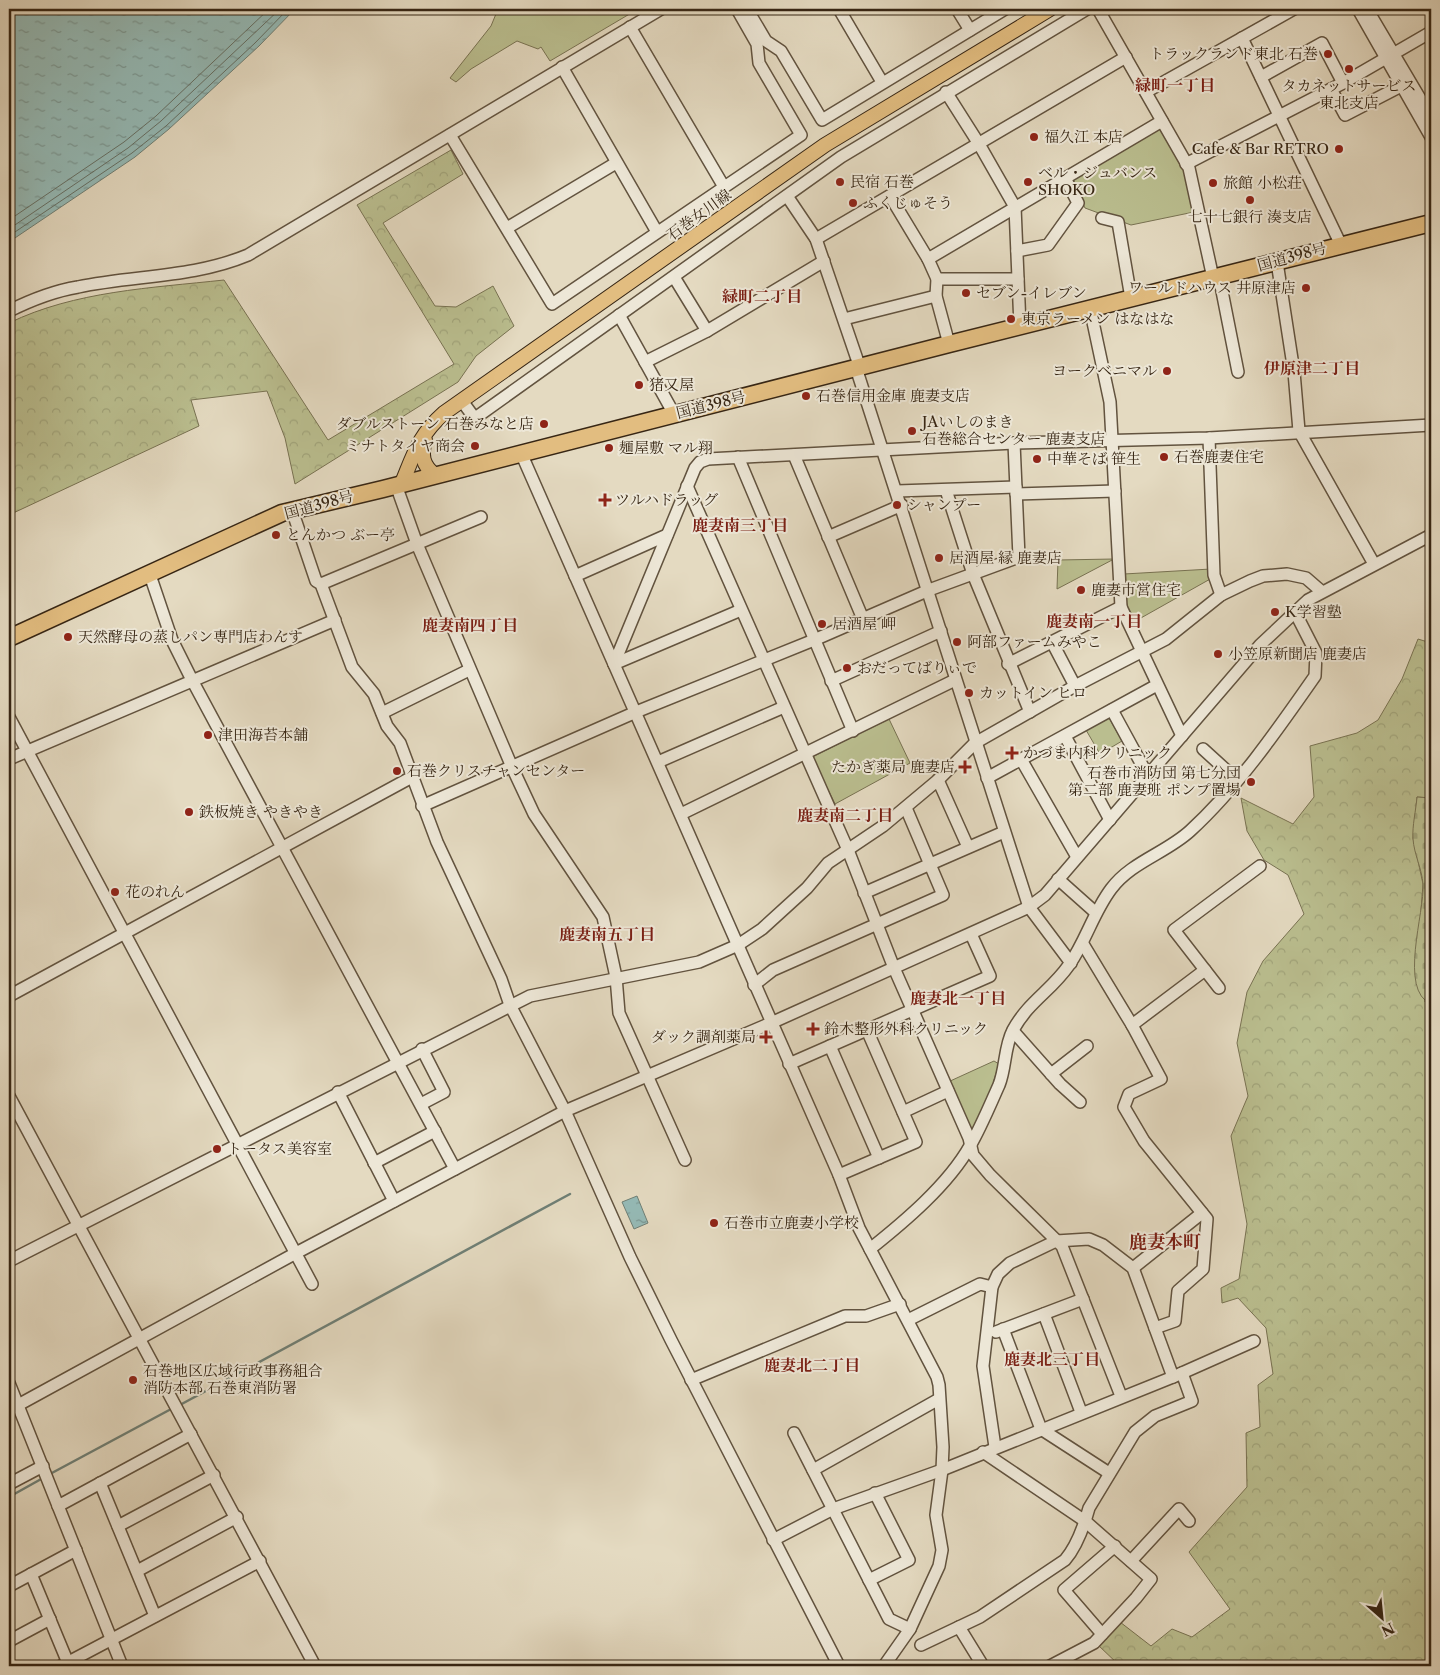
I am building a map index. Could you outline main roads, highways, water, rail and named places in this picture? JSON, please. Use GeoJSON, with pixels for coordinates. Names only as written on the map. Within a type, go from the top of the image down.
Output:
{"type":"FeatureCollection","features":[{"type":"Feature","properties":{"kind":"highway","name":"国道398号"},"geometry":{"type":"LineString","coordinates":[[9,638],[292,510],[1431,223]]}},
{"type":"Feature","properties":{"kind":"main road","name":"石巻女川線"},"geometry":{"type":"LineString","coordinates":[[399,484],[420,439],[435,422],[462,401],[825,146],[938,74],[1050,9]]}},
{"type":"Feature","properties":{"kind":"main road"},"geometry":{"type":"LineString","coordinates":[[434,475],[427,467],[421,452],[435,422]]}},
{"type":"Feature","properties":{"kind":"water"},"geometry":{"type":"Polygon","coordinates":[[[9,9],[295,9],[259,46],[169,129],[135,157],[9,242],[9,9]]]}},
{"type":"Feature","properties":{"kind":"water"},"geometry":{"type":"Polygon","coordinates":[[[637,1196],[648,1223],[634,1229],[622,1202],[637,1196]]]}},
{"type":"Feature","properties":{"kind":"waterway"},"geometry":{"type":"LineString","coordinates":[[178,1406],[570,1194]]}},
{"type":"Feature","properties":{"kind":"waterway"},"geometry":{"type":"LineString","coordinates":[[50,1474],[173,1408]]}},
{"type":"Feature","properties":{"kind":"waterway"},"geometry":{"type":"LineString","coordinates":[[9,1497],[43,1478]]}},
{"type":"Feature","properties":{"kind":"place","name":"トラックランド東北 石巻"},"geometry":{"type":"Point","coordinates":[1328,54]}},
{"type":"Feature","properties":{"kind":"place","name":"タカネットサービス 東北支店"},"geometry":{"type":"Point","coordinates":[1349,69]}},
{"type":"Feature","properties":{"kind":"place","name":"福久江 本店"},"geometry":{"type":"Point","coordinates":[1034,137]}},
{"type":"Feature","properties":{"kind":"place","name":"Cafe & Bar RETRO"},"geometry":{"type":"Point","coordinates":[1339,149]}},
{"type":"Feature","properties":{"kind":"place","name":"民宿 石巻"},"geometry":{"type":"Point","coordinates":[840,182]}},
{"type":"Feature","properties":{"kind":"place","name":"ベル・ジュバンス SHOKO"},"geometry":{"type":"Point","coordinates":[1028,182]}},
{"type":"Feature","properties":{"kind":"place","name":"旅館 小松荘"},"geometry":{"type":"Point","coordinates":[1213,183]}},
{"type":"Feature","properties":{"kind":"place","name":"七十七銀行 湊支店"},"geometry":{"type":"Point","coordinates":[1250,200]}},
{"type":"Feature","properties":{"kind":"place","name":"ふくじゅそう"},"geometry":{"type":"Point","coordinates":[853,203]}},
{"type":"Feature","properties":{"kind":"place","name":"ワールドハウス 井原津店"},"geometry":{"type":"Point","coordinates":[1306,288]}},
{"type":"Feature","properties":{"kind":"place","name":"セブン-イレブン"},"geometry":{"type":"Point","coordinates":[966,293]}},
{"type":"Feature","properties":{"kind":"place","name":"東京ラーメン はなはな"},"geometry":{"type":"Point","coordinates":[1011,319]}},
{"type":"Feature","properties":{"kind":"place","name":"ヨークベニマル"},"geometry":{"type":"Point","coordinates":[1167,371]}},
{"type":"Feature","properties":{"kind":"place","name":"猪又屋"},"geometry":{"type":"Point","coordinates":[639,385]}},
{"type":"Feature","properties":{"kind":"place","name":"石巻信用金庫 鹿妻支店"},"geometry":{"type":"Point","coordinates":[806,396]}},
{"type":"Feature","properties":{"kind":"place","name":"ダブルストーン 石巻みなと店"},"geometry":{"type":"Point","coordinates":[544,424]}},
{"type":"Feature","properties":{"kind":"place","name":"JAいしのまき 石巻総合センター 鹿妻支店"},"geometry":{"type":"Point","coordinates":[912,431]}},
{"type":"Feature","properties":{"kind":"place","name":"ミナトタイヤ商会"},"geometry":{"type":"Point","coordinates":[475,446]}},
{"type":"Feature","properties":{"kind":"place","name":"麺屋敷 マル翔"},"geometry":{"type":"Point","coordinates":[609,448]}},
{"type":"Feature","properties":{"kind":"place","name":"石巻鹿妻住宅"},"geometry":{"type":"Point","coordinates":[1164,457]}},
{"type":"Feature","properties":{"kind":"place","name":"中華そば 笹生"},"geometry":{"type":"Point","coordinates":[1037,459]}},
{"type":"Feature","properties":{"kind":"place","name":"ツルハドラッグ"},"geometry":{"type":"Point","coordinates":[605,500]}},
{"type":"Feature","properties":{"kind":"place","name":"シャンプー"},"geometry":{"type":"Point","coordinates":[897,505]}},
{"type":"Feature","properties":{"kind":"place","name":"とんかつ ぶー亭"},"geometry":{"type":"Point","coordinates":[276,535]}},
{"type":"Feature","properties":{"kind":"place","name":"居酒屋 縁 鹿妻店"},"geometry":{"type":"Point","coordinates":[939,558]}},
{"type":"Feature","properties":{"kind":"place","name":"鹿妻市営住宅"},"geometry":{"type":"Point","coordinates":[1081,590]}},
{"type":"Feature","properties":{"kind":"place","name":"K学習塾"},"geometry":{"type":"Point","coordinates":[1275,612]}},
{"type":"Feature","properties":{"kind":"place","name":"居酒屋 岬"},"geometry":{"type":"Point","coordinates":[822,624]}},
{"type":"Feature","properties":{"kind":"place","name":"天然酵母の蒸しパン専門店わんす"},"geometry":{"type":"Point","coordinates":[68,637]}},
{"type":"Feature","properties":{"kind":"place","name":"阿部ファームみやこ"},"geometry":{"type":"Point","coordinates":[957,642]}},
{"type":"Feature","properties":{"kind":"place","name":"小笠原新聞店 鹿妻店"},"geometry":{"type":"Point","coordinates":[1218,654]}},
{"type":"Feature","properties":{"kind":"place","name":"おだってばりぃで"},"geometry":{"type":"Point","coordinates":[847,668]}},
{"type":"Feature","properties":{"kind":"place","name":"カットイン ヒロ"},"geometry":{"type":"Point","coordinates":[969,693]}},
{"type":"Feature","properties":{"kind":"place","name":"津田海苔本舗"},"geometry":{"type":"Point","coordinates":[208,735]}},
{"type":"Feature","properties":{"kind":"place","name":"かづま内科クリニック"},"geometry":{"type":"Point","coordinates":[1012,753]}},
{"type":"Feature","properties":{"kind":"place","name":"たかぎ薬局 鹿妻店"},"geometry":{"type":"Point","coordinates":[965,767]}},
{"type":"Feature","properties":{"kind":"place","name":"石巻クリスチャンセンター"},"geometry":{"type":"Point","coordinates":[397,771]}},
{"type":"Feature","properties":{"kind":"place","name":"石巻市消防団 第七分団 第二部 鹿妻班 ポンプ置場"},"geometry":{"type":"Point","coordinates":[1251,782]}},
{"type":"Feature","properties":{"kind":"place","name":"鉄板焼き やきやき"},"geometry":{"type":"Point","coordinates":[189,812]}},
{"type":"Feature","properties":{"kind":"place","name":"花のれん"},"geometry":{"type":"Point","coordinates":[115,892]}},
{"type":"Feature","properties":{"kind":"place","name":"鈴木整形外科クリニック"},"geometry":{"type":"Point","coordinates":[813,1029]}},
{"type":"Feature","properties":{"kind":"place","name":"ダック調剤薬局"},"geometry":{"type":"Point","coordinates":[766,1037]}},
{"type":"Feature","properties":{"kind":"place","name":"トータス美容室"},"geometry":{"type":"Point","coordinates":[217,1149]}},
{"type":"Feature","properties":{"kind":"place","name":"石巻市立鹿妻小学校"},"geometry":{"type":"Point","coordinates":[714,1223]}},
{"type":"Feature","properties":{"kind":"place","name":"石巻地区広域行政事務組合 消防本部 石巻東消防署"},"geometry":{"type":"Point","coordinates":[133,1380]}},
{"type":"Feature","properties":{"kind":"district","name":"緑町一丁目"},"geometry":{"type":"Point","coordinates":[1175,85]}},
{"type":"Feature","properties":{"kind":"district","name":"緑町二丁目"},"geometry":{"type":"Point","coordinates":[762,296]}},
{"type":"Feature","properties":{"kind":"district","name":"伊原津二丁目"},"geometry":{"type":"Point","coordinates":[1312,368]}},
{"type":"Feature","properties":{"kind":"district","name":"鹿妻南三丁目"},"geometry":{"type":"Point","coordinates":[740,525]}},
{"type":"Feature","properties":{"kind":"district","name":"鹿妻南一丁目"},"geometry":{"type":"Point","coordinates":[1094,621]}},
{"type":"Feature","properties":{"kind":"district","name":"鹿妻南四丁目"},"geometry":{"type":"Point","coordinates":[470,625]}},
{"type":"Feature","properties":{"kind":"district","name":"鹿妻南二丁目"},"geometry":{"type":"Point","coordinates":[845,815]}},
{"type":"Feature","properties":{"kind":"district","name":"鹿妻南五丁目"},"geometry":{"type":"Point","coordinates":[607,934]}},
{"type":"Feature","properties":{"kind":"district","name":"鹿妻北一丁目"},"geometry":{"type":"Point","coordinates":[958,998]}},
{"type":"Feature","properties":{"kind":"district","name":"鹿妻本町"},"geometry":{"type":"Point","coordinates":[1165,1242]}},
{"type":"Feature","properties":{"kind":"district","name":"鹿妻北三丁目"},"geometry":{"type":"Point","coordinates":[1052,1359]}},
{"type":"Feature","properties":{"kind":"district","name":"鹿妻北二丁目"},"geometry":{"type":"Point","coordinates":[812,1365]}}]}
